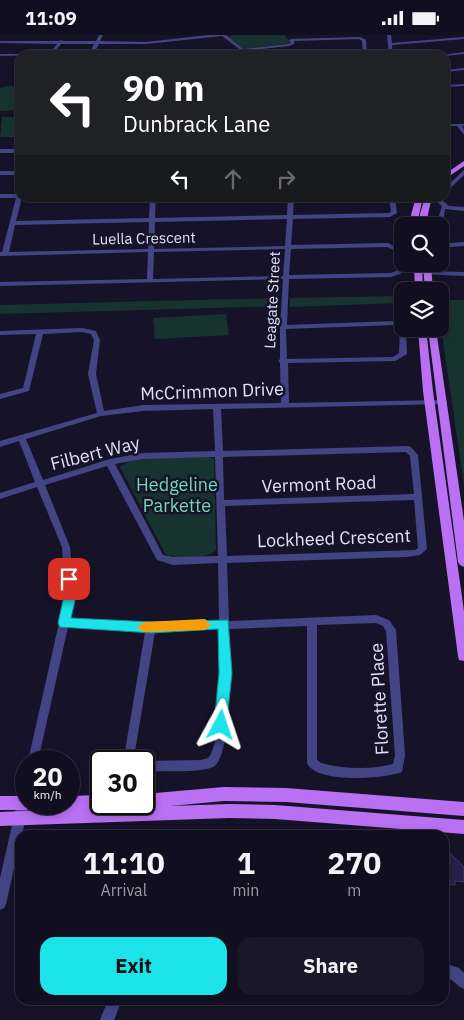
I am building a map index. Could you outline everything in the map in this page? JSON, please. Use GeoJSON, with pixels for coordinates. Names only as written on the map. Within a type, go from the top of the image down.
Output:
{"type":"FeatureCollection","features":[{"type":"Feature","properties":{"kind":"main road"},"geometry":{"type":"LineString","coordinates":[[450,165],[464,157]]}},
{"type":"Feature","properties":{"kind":"main road"},"geometry":{"type":"LineString","coordinates":[[450,173],[464,163]]}},
{"type":"Feature","properties":{"kind":"main road"},"geometry":{"type":"LineString","coordinates":[[416,217],[419,202]]}},
{"type":"Feature","properties":{"kind":"main road"},"geometry":{"type":"LineString","coordinates":[[424,217],[427,202]]}},
{"type":"Feature","properties":{"kind":"main road"},"geometry":{"type":"LineString","coordinates":[[418,273],[419,282]]}},
{"type":"Feature","properties":{"kind":"main road"},"geometry":{"type":"LineString","coordinates":[[428,274],[428,282]]}},
{"type":"Feature","properties":{"kind":"main road"},"geometry":{"type":"LineString","coordinates":[[423,337],[464,656]]}},
{"type":"Feature","properties":{"kind":"main road"},"geometry":{"type":"LineString","coordinates":[[433,337],[464,562]]}},
{"type":"Feature","properties":{"kind":"main road"},"geometry":{"type":"LineString","coordinates":[[155,800],[224,794],[286,795],[464,809]]}},
{"type":"Feature","properties":{"kind":"main road"},"geometry":{"type":"LineString","coordinates":[[275,812],[277,803],[286,795]]}},
{"type":"Feature","properties":{"kind":"main road"},"geometry":{"type":"LineString","coordinates":[[0,803],[15,801]]}},
{"type":"Feature","properties":{"kind":"main road"},"geometry":{"type":"LineString","coordinates":[[0,819],[199,811],[275,812],[464,827]]}},
{"type":"Feature","properties":{"kind":"street"},"geometry":{"type":"LineString","coordinates":[[93,50],[101,35]]}},
{"type":"Feature","properties":{"kind":"street"},"geometry":{"type":"LineString","coordinates":[[0,42],[146,43],[222,35],[242,50],[291,45],[293,43],[286,35]]}},
{"type":"Feature","properties":{"kind":"street"},"geometry":{"type":"LineString","coordinates":[[389,35],[391,50]]}},
{"type":"Feature","properties":{"kind":"street"},"geometry":{"type":"LineString","coordinates":[[412,35],[413,43]]}},
{"type":"Feature","properties":{"kind":"street"},"geometry":{"type":"LineString","coordinates":[[189,37],[202,50]]}},
{"type":"Feature","properties":{"kind":"street"},"geometry":{"type":"LineString","coordinates":[[329,50],[332,38]]}},
{"type":"Feature","properties":{"kind":"street"},"geometry":{"type":"LineString","coordinates":[[390,44],[464,38]]}},
{"type":"Feature","properties":{"kind":"street"},"geometry":{"type":"LineString","coordinates":[[291,40],[362,39],[364,50]]}},
{"type":"Feature","properties":{"kind":"street"},"geometry":{"type":"LineString","coordinates":[[56,50],[61,41]]}},
{"type":"Feature","properties":{"kind":"street"},"geometry":{"type":"LineString","coordinates":[[274,47],[277,50]]}},
{"type":"Feature","properties":{"kind":"street"},"geometry":{"type":"LineString","coordinates":[[450,54],[464,53]]}},
{"type":"Feature","properties":{"kind":"street"},"geometry":{"type":"LineString","coordinates":[[0,55],[15,54]]}},
{"type":"Feature","properties":{"kind":"street"},"geometry":{"type":"LineString","coordinates":[[450,70],[464,69]]}},
{"type":"Feature","properties":{"kind":"street"},"geometry":{"type":"LineString","coordinates":[[450,86],[464,85]]}},
{"type":"Feature","properties":{"kind":"street"},"geometry":{"type":"LineString","coordinates":[[450,125],[464,125]]}},
{"type":"Feature","properties":{"kind":"street"},"geometry":{"type":"LineString","coordinates":[[458,125],[464,133]]}},
{"type":"Feature","properties":{"kind":"street"},"geometry":{"type":"LineString","coordinates":[[0,151],[15,151]]}},
{"type":"Feature","properties":{"kind":"street"},"geometry":{"type":"LineString","coordinates":[[0,173],[15,173]]}},
{"type":"Feature","properties":{"kind":"street"},"geometry":{"type":"LineString","coordinates":[[450,186],[464,173]]}},
{"type":"Feature","properties":{"kind":"street"},"geometry":{"type":"LineString","coordinates":[[0,196],[15,195]]}},
{"type":"Feature","properties":{"kind":"street"},"geometry":{"type":"LineString","coordinates":[[2,254],[18,202]]}},
{"type":"Feature","properties":{"kind":"street"},"geometry":{"type":"LineString","coordinates":[[150,281],[153,202]]}},
{"type":"Feature","properties":{"kind":"street","name":"Leagate Street"},"geometry":{"type":"LineString","coordinates":[[285,405],[282,361],[291,202]]}},
{"type":"Feature","properties":{"kind":"street"},"geometry":{"type":"LineString","coordinates":[[13,223],[390,215],[394,213],[393,202]]}},
{"type":"Feature","properties":{"kind":"street"},"geometry":{"type":"LineString","coordinates":[[440,202],[446,207],[464,209]]}},
{"type":"Feature","properties":{"kind":"street"},"geometry":{"type":"LineString","coordinates":[[446,207],[442,208],[440,216],[442,241],[450,245],[464,244]]}},
{"type":"Feature","properties":{"kind":"street"},"geometry":{"type":"LineString","coordinates":[[0,284],[392,275],[398,273],[401,269],[399,250],[388,245],[288,247]]}},
{"type":"Feature","properties":{"kind":"street","name":"Luella Crescent"},"geometry":{"type":"LineString","coordinates":[[2,254],[288,247]]}},
{"type":"Feature","properties":{"kind":"street"},"geometry":{"type":"LineString","coordinates":[[418,273],[464,274]]}},
{"type":"Feature","properties":{"kind":"street"},"geometry":{"type":"LineString","coordinates":[[283,327],[394,323]]}},
{"type":"Feature","properties":{"kind":"street"},"geometry":{"type":"LineString","coordinates":[[0,333],[82,330],[94,333],[96,340],[92,373],[101,414]]}},
{"type":"Feature","properties":{"kind":"street"},"geometry":{"type":"LineString","coordinates":[[0,397],[26,389],[40,331]]}},
{"type":"Feature","properties":{"kind":"street"},"geometry":{"type":"LineString","coordinates":[[282,361],[395,359],[403,354],[402,337]]}},
{"type":"Feature","properties":{"kind":"street","name":"McCrimmon Drive"},"geometry":{"type":"LineString","coordinates":[[0,443],[101,414],[143,408],[443,402]]}},
{"type":"Feature","properties":{"kind":"street"},"geometry":{"type":"LineString","coordinates":[[155,766],[201,765],[210,763],[216,757],[220,742],[226,673],[217,406]]}},
{"type":"Feature","properties":{"kind":"street"},"geometry":{"type":"LineString","coordinates":[[21,437],[66,547],[70,596],[35,750]]}},
{"type":"Feature","properties":{"kind":"street","name":"Lockheed Crescent"},"geometry":{"type":"LineString","coordinates":[[110,462],[160,558],[173,561],[417,553],[423,549],[414,455],[408,449],[219,453]]}},
{"type":"Feature","properties":{"kind":"street","name":"Filbert Way"},"geometry":{"type":"LineString","coordinates":[[0,496],[110,462],[142,456],[219,453]]}},
{"type":"Feature","properties":{"kind":"street","name":"Vermont Road"},"geometry":{"type":"LineString","coordinates":[[221,503],[418,497]]}},
{"type":"Feature","properties":{"kind":"street","name":"Florette Place"},"geometry":{"type":"LineString","coordinates":[[64,623],[152,627],[224,623],[376,619],[386,623],[391,630],[400,755],[398,768],[381,773],[322,769],[312,763],[312,621]]}},
{"type":"Feature","properties":{"kind":"street"},"geometry":{"type":"LineString","coordinates":[[130,750],[152,627]]}},
{"type":"Feature","properties":{"kind":"street"},"geometry":{"type":"LineString","coordinates":[[17,830],[21,815]]}},
{"type":"Feature","properties":{"kind":"street"},"geometry":{"type":"LineString","coordinates":[[0,904],[15,840]]}},
{"type":"Feature","properties":{"kind":"street"},"geometry":{"type":"LineString","coordinates":[[449,971],[464,982]]}},
{"type":"Feature","properties":{"kind":"street"},"geometry":{"type":"LineString","coordinates":[[107,1020],[113,1005]]}},
{"type":"Feature","properties":{"kind":"green space"},"geometry":{"type":"Polygon","coordinates":[[[234,35],[284,35],[291,43],[243,49],[227,37],[234,35]]]}},
{"type":"Feature","properties":{"kind":"green space"},"geometry":{"type":"Polygon","coordinates":[[[15,87],[15,110],[0,111],[0,88],[15,87]]]}},
{"type":"Feature","properties":{"kind":"green space"},"geometry":{"type":"Polygon","coordinates":[[[2,117],[15,117],[14,137],[0,137],[2,117]]]}},
{"type":"Feature","properties":{"kind":"green space"},"geometry":{"type":"Polygon","coordinates":[[[394,296],[394,303],[290,307],[290,298],[394,296]]]}},
{"type":"Feature","properties":{"kind":"green space"},"geometry":{"type":"Polygon","coordinates":[[[279,298],[279,306],[0,314],[0,305],[279,298]]]}},
{"type":"Feature","properties":{"kind":"green space"},"geometry":{"type":"Polygon","coordinates":[[[449,300],[464,300],[464,485],[442,337],[449,337],[449,300]]]}},
{"type":"Feature","properties":{"kind":"green space"},"geometry":{"type":"Polygon","coordinates":[[[226,314],[229,335],[155,339],[153,318],[226,314]]]}},
{"type":"Feature","properties":{"kind":"green space","name":"Hedgeline Parkette"},"geometry":{"type":"Polygon","coordinates":[[[207,456],[214,459],[216,550],[200,557],[166,555],[120,467],[128,462],[150,457],[207,456]]]}},
{"type":"Feature","properties":{"kind":"building"},"geometry":{"type":"Polygon","coordinates":[[[449,852],[464,867],[464,882],[455,881],[455,885],[449,884],[449,852]]]}},
{"type":"Feature","properties":{"kind":"slow traffic"},"geometry":{"type":"LineString","coordinates":[[144,627],[205,625]]}},
{"type":"Feature","properties":{"kind":"route"},"geometry":{"type":"LineString","coordinates":[[69,579],[70,596],[64,623],[152,627],[224,623],[226,673],[221,725]]}}]}
